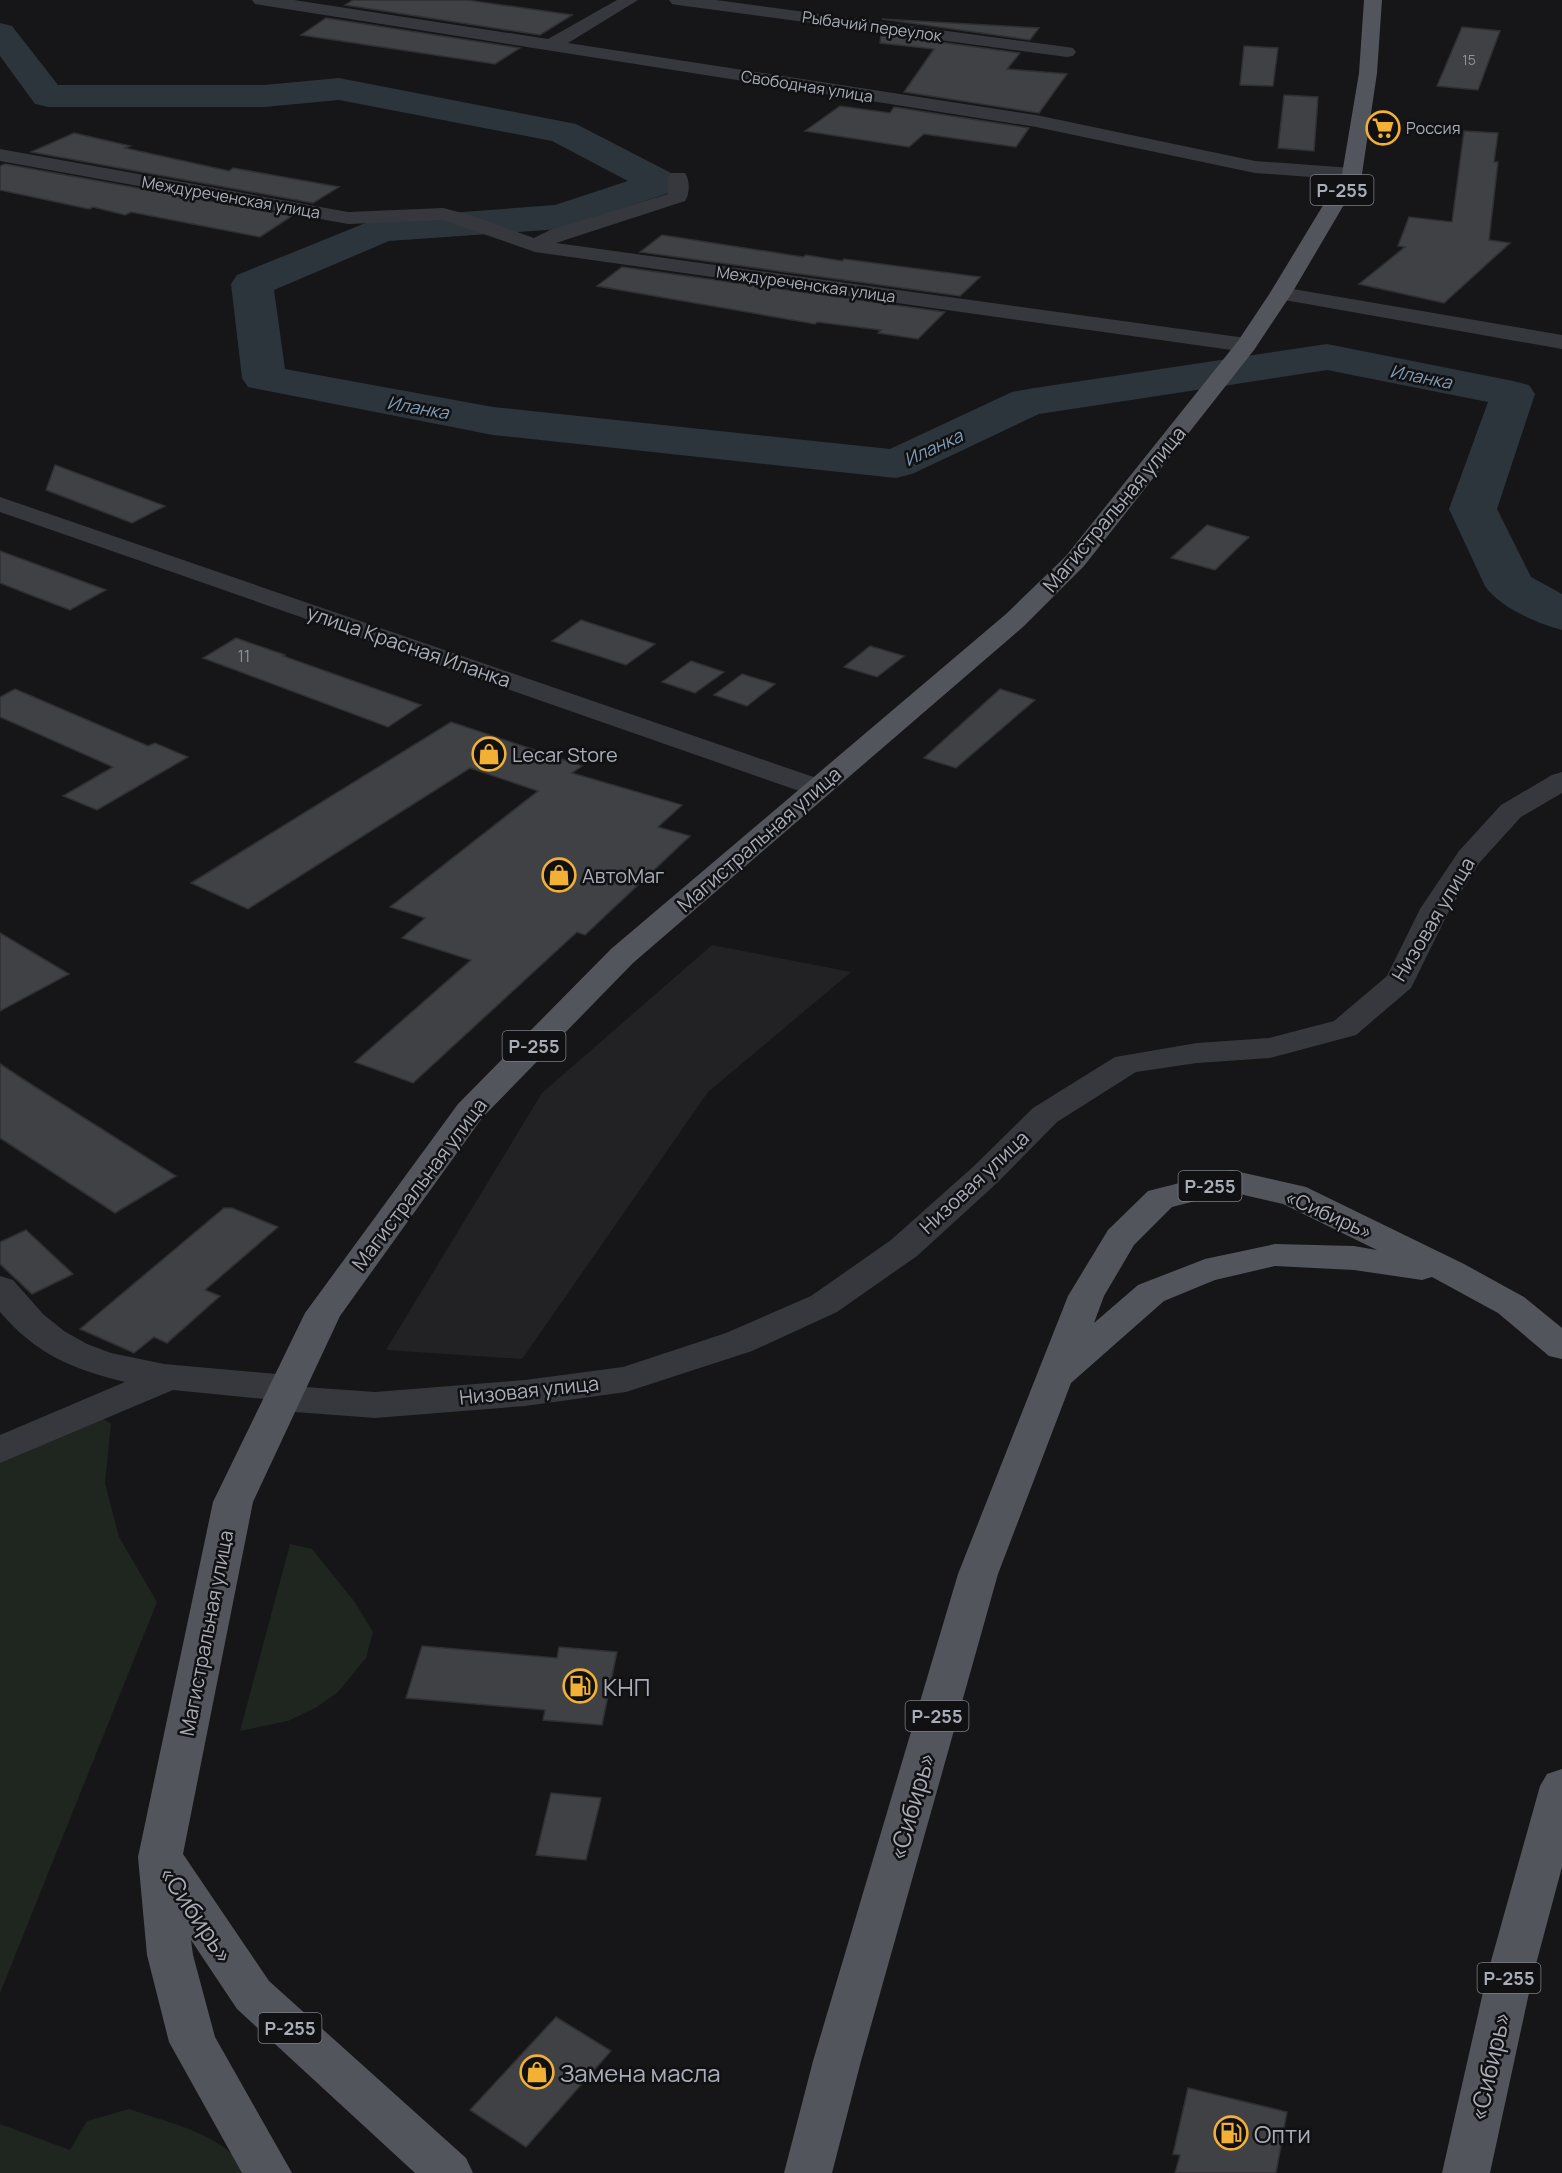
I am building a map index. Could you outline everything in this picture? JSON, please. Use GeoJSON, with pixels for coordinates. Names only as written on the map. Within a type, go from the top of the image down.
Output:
{"type":"FeatureCollection","features":[{"type":"Feature","properties":{"kind":"main road","name":"Р-255"},"geometry":{"type":"LineString","coordinates":[[1243,349],[1281,293],[1352,174],[1368,73],[1373,0]]}},
{"type":"Feature","properties":{"kind":"main road","name":"Магистральная улица"},"geometry":{"type":"LineString","coordinates":[[160,1857],[233,1502],[323,1313],[470,1111],[622,956],[1015,620],[1048,589],[1075,561],[1243,349]]}},
{"type":"Feature","properties":{"kind":"main road","name":"«Сибирь»"},"geometry":{"type":"LineString","coordinates":[[808,2173],[837,2061],[978,1574],[1086,1296],[1120,1238],[1160,1199],[1231,1181],[1294,1195],[1451,1272],[1511,1305],[1562,1347]]}},
{"type":"Feature","properties":{"kind":"main road","name":"«Сибирь»"},"geometry":{"type":"LineString","coordinates":[[1055,1376],[1151,1293],[1204,1271],[1275,1255],[1354,1258],[1451,1272]]}},
{"type":"Feature","properties":{"kind":"main road","name":"«Сибирь»"},"geometry":{"type":"LineString","coordinates":[[1466,2173],[1509,1979],[1562,1786]]}},
{"type":"Feature","properties":{"kind":"main road","name":"«Сибирь»"},"geometry":{"type":"LineString","coordinates":[[160,1857],[170,1955],[193,2042],[268,2173]]}},
{"type":"Feature","properties":{"kind":"main road","name":"«Сибирь»"},"geometry":{"type":"LineString","coordinates":[[160,1857],[253,1995],[449,2173]]}},
{"type":"Feature","properties":{"kind":"street","name":"Свободная улица"},"geometry":{"type":"LineString","coordinates":[[261,0],[1036,121],[1255,167],[1352,174]]}},
{"type":"Feature","properties":{"kind":"street"},"geometry":{"type":"LineString","coordinates":[[549,46],[629,0]]}},
{"type":"Feature","properties":{"kind":"street","name":"Рыбачий переулок"},"geometry":{"type":"LineString","coordinates":[[678,0],[1067,52]]}},
{"type":"Feature","properties":{"kind":"street","name":"Междуреченская улица"},"geometry":{"type":"LineString","coordinates":[[0,155],[348,218],[443,214],[463,219],[535,246],[1243,349]]}},
{"type":"Feature","properties":{"kind":"street"},"geometry":{"type":"LineString","coordinates":[[535,246],[557,234],[678,197],[678,177]]}},
{"type":"Feature","properties":{"kind":"street"},"geometry":{"type":"LineString","coordinates":[[1281,293],[1562,342]]}},
{"type":"Feature","properties":{"kind":"street","name":"улица Красная Иланка"},"geometry":{"type":"LineString","coordinates":[[0,504],[818,788]]}},
{"type":"Feature","properties":{"kind":"street","name":"Низовая улица"},"geometry":{"type":"LineString","coordinates":[[0,1288],[22,1316],[53,1342],[88,1359],[127,1369],[285,1393],[375,1405],[525,1393],[626,1379],[738,1342],[824,1304],[904,1248],[986,1174],[1045,1115],[1127,1064],[1197,1053],[1269,1048],[1345,1028],[1400,981],[1435,909],[1469,857],[1511,811],[1562,782]]}},
{"type":"Feature","properties":{"kind":"street"},"geometry":{"type":"LineString","coordinates":[[0,1450],[172,1376]]}},
{"type":"Feature","properties":{"kind":"shaded area"},"geometry":{"type":"Polygon","coordinates":[[[712,945],[851,972],[708,1092],[522,1359],[386,1350],[542,1093],[712,945]]]}},
{"type":"Feature","properties":{"kind":"shaded area"},"geometry":{"type":"Polygon","coordinates":[[[100,1417],[111,1424],[105,1483],[119,1537],[157,1602],[0,1993],[0,1459],[100,1417]]]}},
{"type":"Feature","properties":{"kind":"shaded area"},"geometry":{"type":"Polygon","coordinates":[[[290,1544],[312,1549],[354,1601],[373,1632],[366,1658],[338,1692],[317,1707],[288,1721],[240,1731],[290,1544]]]}},
{"type":"Feature","properties":{"kind":"shaded area"},"geometry":{"type":"Polygon","coordinates":[[[129,2109],[178,2125],[211,2139],[238,2160],[247,2173],[0,2173],[0,2124],[70,2150],[87,2121],[129,2109]]]}},
{"type":"Feature","properties":{"kind":"building"},"geometry":{"type":"Polygon","coordinates":[[[353,0],[467,0],[572,15],[540,35],[345,5],[353,0]]]}},
{"type":"Feature","properties":{"kind":"building"},"geometry":{"type":"Polygon","coordinates":[[[326,18],[520,48],[495,64],[301,35],[326,18]]]}},
{"type":"Feature","properties":{"kind":"building"},"geometry":{"type":"Polygon","coordinates":[[[882,19],[1039,28],[1030,40],[882,19]]]}},
{"type":"Feature","properties":{"kind":"building"},"geometry":{"type":"Polygon","coordinates":[[[1462,27],[1500,31],[1478,90],[1437,86],[1462,27]]]}},
{"type":"Feature","properties":{"kind":"building"},"geometry":{"type":"Polygon","coordinates":[[[881,34],[1020,53],[1007,69],[1067,74],[1039,113],[904,92],[934,49],[880,43],[881,34]]]}},
{"type":"Feature","properties":{"kind":"building"},"geometry":{"type":"Polygon","coordinates":[[[1244,46],[1278,48],[1273,86],[1240,85],[1244,46]]]}},
{"type":"Feature","properties":{"kind":"building"},"geometry":{"type":"Polygon","coordinates":[[[1284,95],[1318,97],[1314,151],[1278,148],[1284,95]]]}},
{"type":"Feature","properties":{"kind":"building"},"geometry":{"type":"Polygon","coordinates":[[[840,106],[890,113],[894,107],[1029,128],[1016,147],[924,134],[909,147],[805,131],[840,106]]]}},
{"type":"Feature","properties":{"kind":"building"},"geometry":{"type":"Polygon","coordinates":[[[1464,131],[1498,133],[1494,162],[1498,162],[1489,240],[1510,243],[1444,303],[1359,284],[1405,247],[1398,246],[1409,217],[1452,222],[1464,131]]]}},
{"type":"Feature","properties":{"kind":"building"},"geometry":{"type":"Polygon","coordinates":[[[74,133],[130,146],[125,148],[229,171],[233,168],[339,187],[313,203],[31,152],[74,133]]]}},
{"type":"Feature","properties":{"kind":"building"},"geometry":{"type":"Polygon","coordinates":[[[5,164],[292,216],[260,237],[131,212],[125,215],[93,207],[89,209],[0,190],[0,166],[5,164]]]}},
{"type":"Feature","properties":{"kind":"building"},"geometry":{"type":"Polygon","coordinates":[[[662,235],[803,257],[806,255],[842,261],[844,259],[980,277],[960,296],[640,252],[662,235]]]}},
{"type":"Feature","properties":{"kind":"building"},"geometry":{"type":"Polygon","coordinates":[[[622,267],[945,312],[918,339],[878,333],[881,330],[817,322],[815,324],[597,286],[622,267]]]}},
{"type":"Feature","properties":{"kind":"building"},"geometry":{"type":"Polygon","coordinates":[[[55,465],[165,506],[132,523],[46,490],[55,465]]]}},
{"type":"Feature","properties":{"kind":"building"},"geometry":{"type":"Polygon","coordinates":[[[1207,525],[1249,537],[1215,570],[1171,558],[1207,525]]]}},
{"type":"Feature","properties":{"kind":"building"},"geometry":{"type":"Polygon","coordinates":[[[0,551],[106,590],[70,610],[0,583],[0,551]]]}},
{"type":"Feature","properties":{"kind":"building"},"geometry":{"type":"Polygon","coordinates":[[[581,620],[655,644],[626,665],[552,641],[581,620]]]}},
{"type":"Feature","properties":{"kind":"building"},"geometry":{"type":"Polygon","coordinates":[[[236,638],[421,705],[388,727],[203,658],[236,638]]]}},
{"type":"Feature","properties":{"kind":"building"},"geometry":{"type":"Polygon","coordinates":[[[870,646],[904,656],[877,677],[844,667],[870,646]]]}},
{"type":"Feature","properties":{"kind":"building"},"geometry":{"type":"Polygon","coordinates":[[[691,661],[724,672],[695,693],[662,682],[691,661]]]}},
{"type":"Feature","properties":{"kind":"building"},"geometry":{"type":"Polygon","coordinates":[[[742,674],[775,684],[747,706],[714,695],[742,674]]]}},
{"type":"Feature","properties":{"kind":"building"},"geometry":{"type":"Polygon","coordinates":[[[15,689],[148,746],[155,743],[188,757],[97,810],[63,796],[113,767],[0,717],[0,697],[15,689]]]}},
{"type":"Feature","properties":{"kind":"building"},"geometry":{"type":"Polygon","coordinates":[[[1000,689],[1035,700],[956,768],[924,758],[1000,689]]]}},
{"type":"Feature","properties":{"kind":"building"},"geometry":{"type":"Polygon","coordinates":[[[451,722],[582,766],[572,773],[682,805],[658,827],[690,836],[585,935],[577,932],[413,1083],[355,1062],[471,960],[402,938],[425,918],[390,907],[538,791],[470,768],[248,909],[191,883],[451,722]]]}},
{"type":"Feature","properties":{"kind":"building"},"geometry":{"type":"Polygon","coordinates":[[[0,933],[69,974],[0,1011],[0,933]]]}},
{"type":"Feature","properties":{"kind":"building"},"geometry":{"type":"Polygon","coordinates":[[[0,1064],[176,1176],[115,1213],[0,1138],[0,1064]]]}},
{"type":"Feature","properties":{"kind":"building"},"geometry":{"type":"Polygon","coordinates":[[[224,1208],[232,1208],[278,1227],[205,1290],[220,1296],[167,1343],[154,1337],[134,1353],[80,1329],[224,1208]]]}},
{"type":"Feature","properties":{"kind":"building"},"geometry":{"type":"Polygon","coordinates":[[[26,1230],[73,1274],[32,1294],[0,1264],[0,1242],[26,1230]]]}},
{"type":"Feature","properties":{"kind":"building"},"geometry":{"type":"Polygon","coordinates":[[[422,1646],[557,1658],[559,1647],[617,1652],[602,1725],[543,1720],[545,1710],[406,1698],[422,1646]]]}},
{"type":"Feature","properties":{"kind":"building"},"geometry":{"type":"Polygon","coordinates":[[[551,1793],[601,1798],[586,1860],[536,1855],[551,1793]]]}},
{"type":"Feature","properties":{"kind":"building"},"geometry":{"type":"Polygon","coordinates":[[[556,2017],[611,2051],[526,2147],[470,2110],[556,2017]]]}},
{"type":"Feature","properties":{"kind":"building","name":"Опти"},"geometry":{"type":"Polygon","coordinates":[[[1188,2088],[1287,2112],[1276,2173],[1175,2173],[1180,2155],[1173,2154],[1188,2088]]]}},
{"type":"Feature","properties":{"kind":"waterway","name":"Иланка"},"geometry":{"type":"LineString","coordinates":[[0,33],[48,96],[264,96],[339,89],[563,132],[661,183],[560,217],[382,230],[252,284],[264,378],[493,421],[896,464],[1028,402],[1327,357],[1513,394],[1473,509],[1510,586],[1562,615]]}},
{"type":"Feature","properties":{"kind":"place","name":"Россия"},"geometry":{"type":"Point","coordinates":[1383,128]}},
{"type":"Feature","properties":{"kind":"place","name":"Lecar Store"},"geometry":{"type":"Point","coordinates":[489,754]}},
{"type":"Feature","properties":{"kind":"place","name":"АвтоМаг"},"geometry":{"type":"Point","coordinates":[559,875]}},
{"type":"Feature","properties":{"kind":"place","name":"КНП"},"geometry":{"type":"Point","coordinates":[580,1686]}},
{"type":"Feature","properties":{"kind":"place","name":"Замена масла"},"geometry":{"type":"Point","coordinates":[537,2072]}},
{"type":"Feature","properties":{"kind":"place","name":"Опти"},"geometry":{"type":"Point","coordinates":[1231,2133]}}]}
